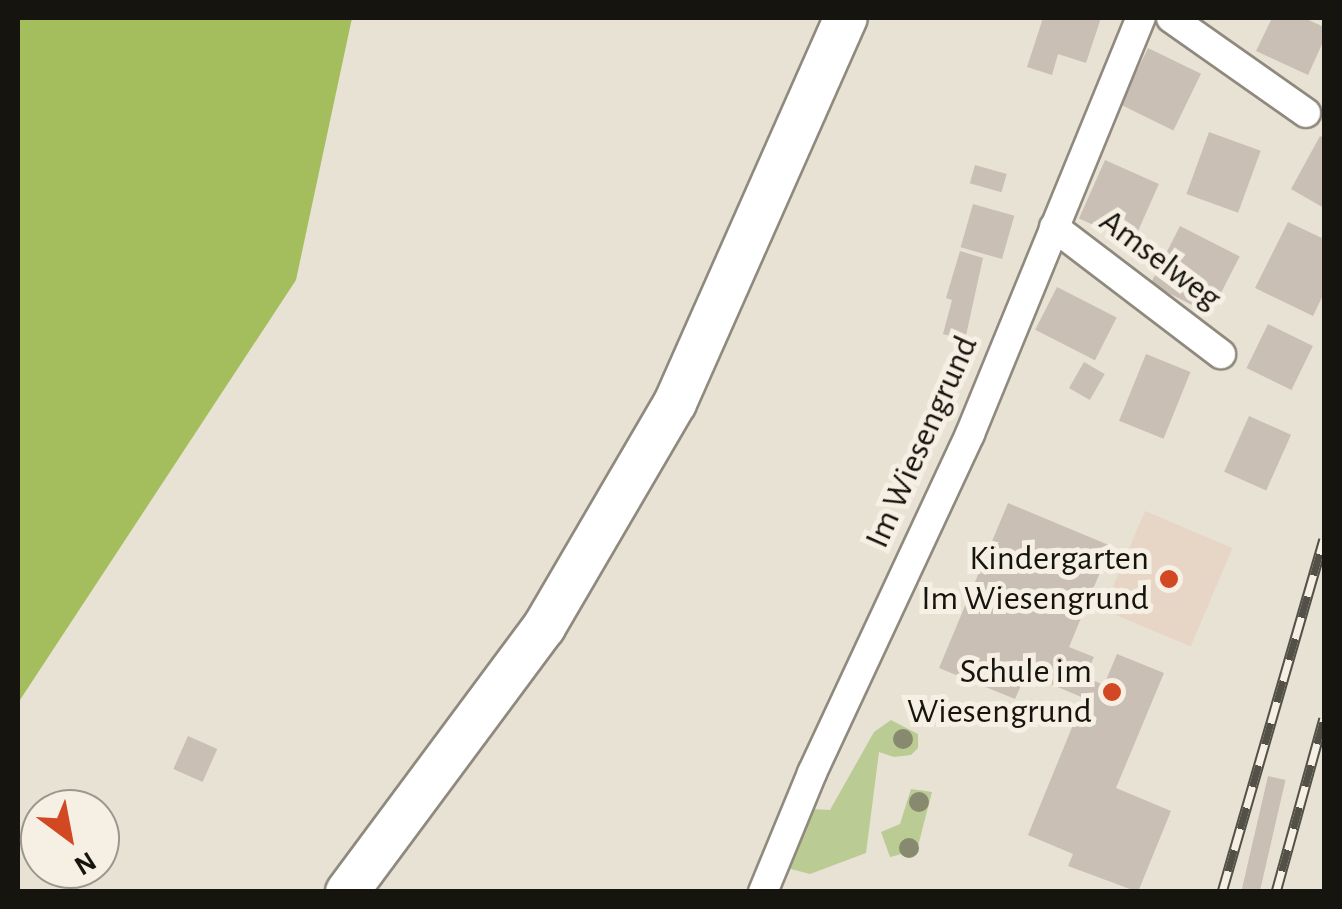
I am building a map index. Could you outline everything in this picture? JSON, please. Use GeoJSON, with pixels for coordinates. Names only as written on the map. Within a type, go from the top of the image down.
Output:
{"type":"FeatureCollection","features":[{"type":"Feature","properties":{"kind":"main road"},"geometry":{"type":"LineString","coordinates":[[348,892],[544,627],[676,404],[846,18]]}},
{"type":"Feature","properties":{"kind":"street","name":"Im Wiesengrund"},"geometry":{"type":"LineString","coordinates":[[763,892],[812,772],[970,434],[1140,18]]}},
{"type":"Feature","properties":{"kind":"street"},"geometry":{"type":"LineString","coordinates":[[1171,18],[1306,112]]}},
{"type":"Feature","properties":{"kind":"street","name":"Amselweg"},"geometry":{"type":"LineString","coordinates":[[1054,227],[1220,354]]}},
{"type":"Feature","properties":{"kind":"shaded area","name":"Kindergarten Im Wiesengrund"},"geometry":{"type":"Polygon","coordinates":[[[1145,511],[1232,548],[1191,647],[1103,609],[1145,511]]]}},
{"type":"Feature","properties":{"kind":"green space"},"geometry":{"type":"Polygon","coordinates":[[[18,18],[352,18],[296,280],[18,703],[18,18]]]}},
{"type":"Feature","properties":{"kind":"green space"},"geometry":{"type":"Polygon","coordinates":[[[891,720],[918,734],[918,748],[911,755],[894,757],[879,752],[866,853],[810,874],[787,868],[811,809],[830,810],[874,732],[891,720]]]}},
{"type":"Feature","properties":{"kind":"green space"},"geometry":{"type":"Polygon","coordinates":[[[911,789],[932,792],[917,850],[890,857],[881,832],[900,824],[911,789]]]}},
{"type":"Feature","properties":{"kind":"building"},"geometry":{"type":"Polygon","coordinates":[[[1043,18],[1101,18],[1086,63],[1058,54],[1052,75],[1027,67],[1043,18]]]}},
{"type":"Feature","properties":{"kind":"building"},"geometry":{"type":"Polygon","coordinates":[[[1272,18],[1304,18],[1324,27],[1324,40],[1308,75],[1256,51],[1272,18]]]}},
{"type":"Feature","properties":{"kind":"building"},"geometry":{"type":"Polygon","coordinates":[[[1148,48],[1201,74],[1173,130],[1120,105],[1148,48]]]}},
{"type":"Feature","properties":{"kind":"building"},"geometry":{"type":"Polygon","coordinates":[[[1209,132],[1261,151],[1238,213],[1186,194],[1209,132]]]}},
{"type":"Feature","properties":{"kind":"building"},"geometry":{"type":"Polygon","coordinates":[[[1320,136],[1324,138],[1324,208],[1291,189],[1320,136]]]}},
{"type":"Feature","properties":{"kind":"building"},"geometry":{"type":"Polygon","coordinates":[[[1105,160],[1159,184],[1133,242],[1079,218],[1105,160]]]}},
{"type":"Feature","properties":{"kind":"building"},"geometry":{"type":"Polygon","coordinates":[[[975,165],[1007,174],[1001,192],[970,183],[975,165]]]}},
{"type":"Feature","properties":{"kind":"building"},"geometry":{"type":"Polygon","coordinates":[[[973,204],[1014,216],[1002,259],[961,247],[973,204]]]}},
{"type":"Feature","properties":{"kind":"building"},"geometry":{"type":"Polygon","coordinates":[[[1288,222],[1324,239],[1324,293],[1313,316],[1255,288],[1288,222]]]}},
{"type":"Feature","properties":{"kind":"building"},"geometry":{"type":"Polygon","coordinates":[[[1180,226],[1240,256],[1210,314],[1150,284],[1180,226]]]}},
{"type":"Feature","properties":{"kind":"building"},"geometry":{"type":"Polygon","coordinates":[[[960,251],[983,258],[965,340],[943,334],[952,300],[946,298],[960,251]]]}},
{"type":"Feature","properties":{"kind":"building"},"geometry":{"type":"Polygon","coordinates":[[[1057,287],[1117,317],[1095,360],[1035,330],[1057,287]]]}},
{"type":"Feature","properties":{"kind":"building"},"geometry":{"type":"Polygon","coordinates":[[[1268,324],[1313,346],[1291,390],[1247,368],[1268,324]]]}},
{"type":"Feature","properties":{"kind":"building"},"geometry":{"type":"Polygon","coordinates":[[[1146,354],[1191,372],[1164,439],[1119,421],[1146,354]]]}},
{"type":"Feature","properties":{"kind":"building"},"geometry":{"type":"Polygon","coordinates":[[[1084,362],[1105,374],[1090,400],[1069,388],[1084,362]]]}},
{"type":"Feature","properties":{"kind":"building"},"geometry":{"type":"Polygon","coordinates":[[[1249,416],[1291,435],[1266,490],[1224,472],[1249,416]]]}},
{"type":"Feature","properties":{"kind":"building","name":"Schule im Wiesengrund"},"geometry":{"type":"Polygon","coordinates":[[[1008,503],[1111,546],[1069,647],[1094,657],[1085,677],[1104,685],[1117,654],[1164,673],[1116,788],[1171,811],[1138,892],[1068,866],[1073,854],[1028,835],[1084,698],[1026,674],[1015,699],[939,668],[1008,503]]]}},
{"type":"Feature","properties":{"kind":"building"},"geometry":{"type":"Polygon","coordinates":[[[188,736],[217,749],[203,782],[173,769],[188,736]]]}},
{"type":"Feature","properties":{"kind":"building"},"geometry":{"type":"Polygon","coordinates":[[[1268,776],[1286,780],[1260,892],[1241,892],[1268,776]]]}},
{"type":"Feature","properties":{"kind":"railway"},"geometry":{"type":"LineString","coordinates":[[1222,892],[1324,539]]}},
{"type":"Feature","properties":{"kind":"railway"},"geometry":{"type":"LineString","coordinates":[[1276,892],[1324,718]]}},
{"type":"Feature","properties":{"kind":"place","name":"Kindergarten Im Wiesengrund"},"geometry":{"type":"Point","coordinates":[1169,579]}},
{"type":"Feature","properties":{"kind":"place","name":"Schule im Wiesengrund"},"geometry":{"type":"Point","coordinates":[1112,692]}}]}
